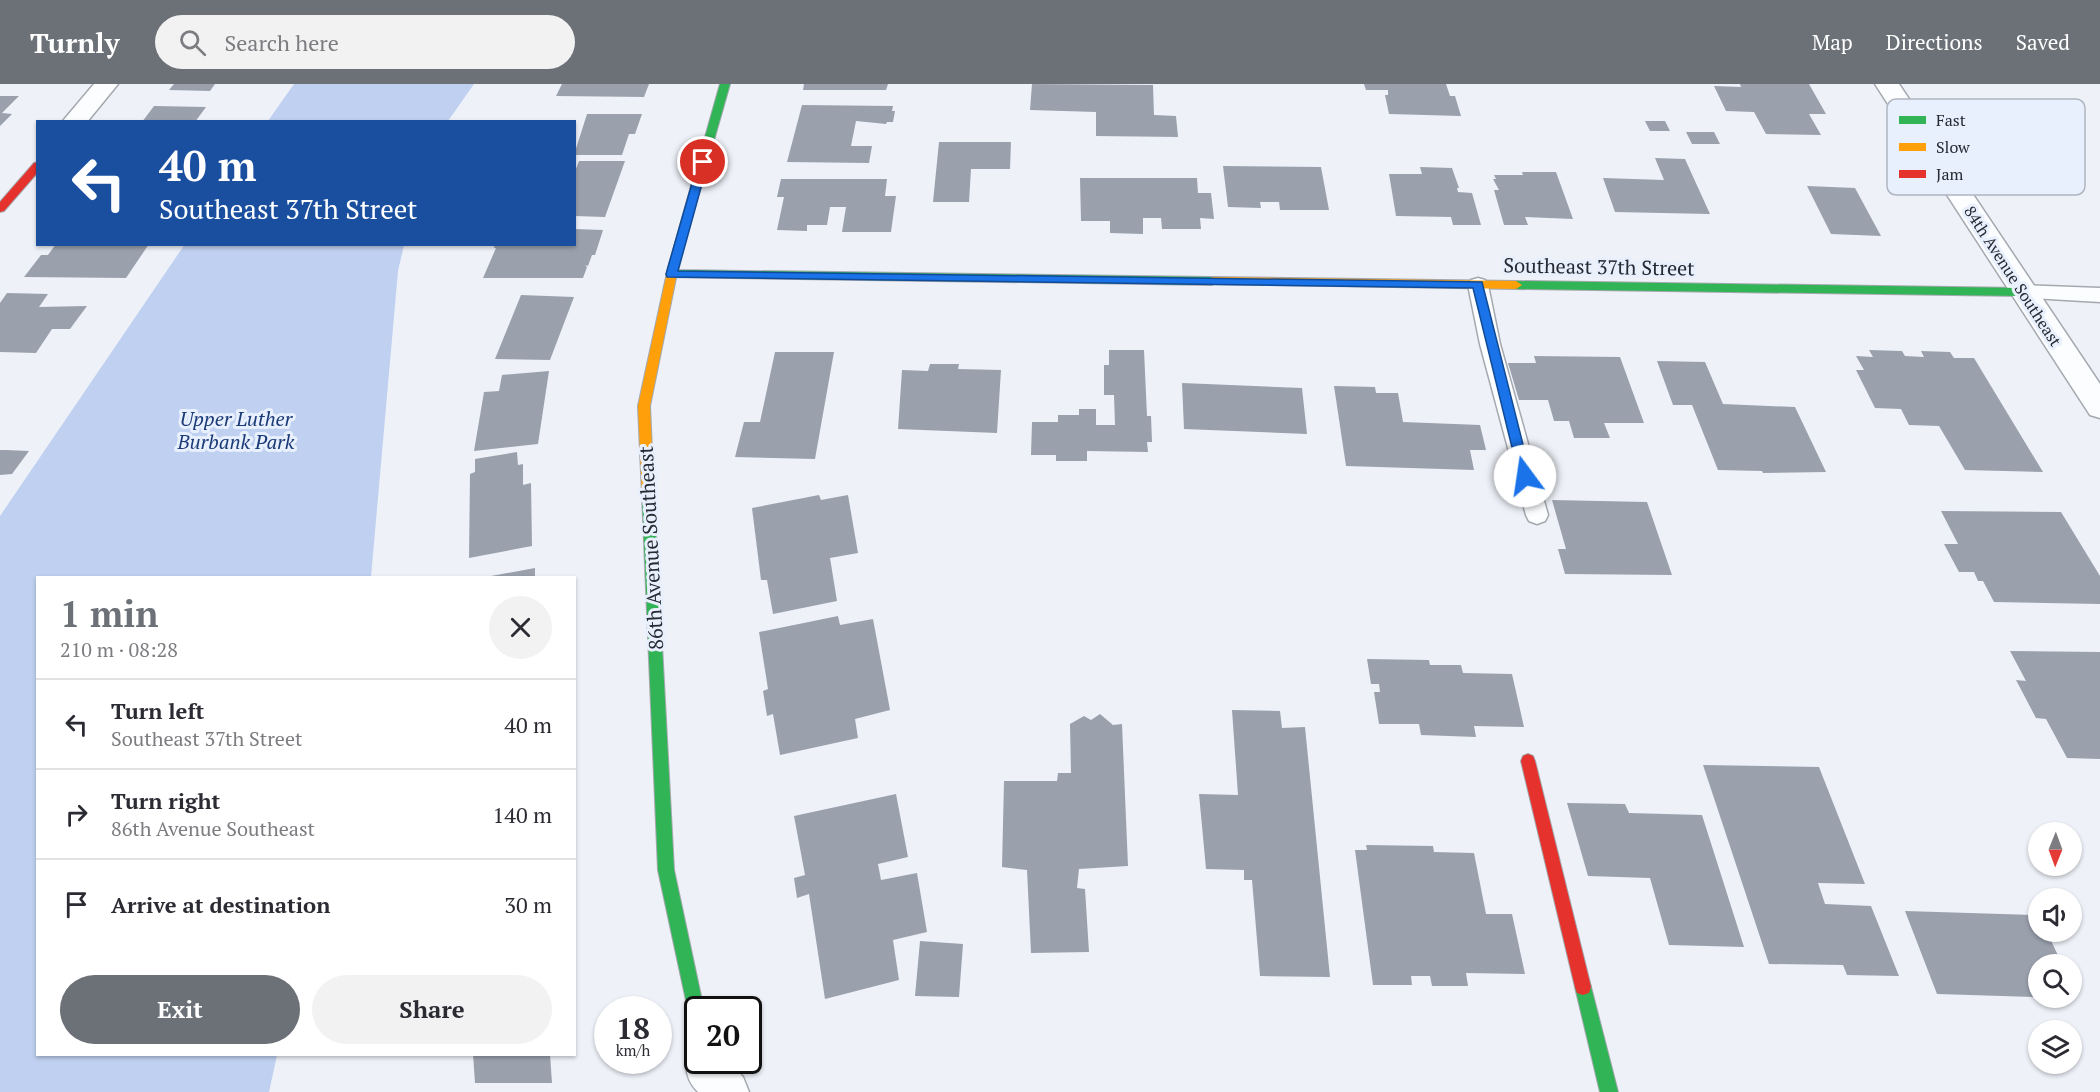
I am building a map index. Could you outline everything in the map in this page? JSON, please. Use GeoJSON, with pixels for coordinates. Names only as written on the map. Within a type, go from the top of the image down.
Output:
{"type":"FeatureCollection","features":[{"type":"Feature","properties":{"kind":"street"},"geometry":{"type":"LineString","coordinates":[[76,120],[106,84]]}},
{"type":"Feature","properties":{"kind":"street","name":"86th Avenue Southeast"},"geometry":{"type":"LineString","coordinates":[[693,996],[666,870],[644,406],[671,274],[725,84]]}},
{"type":"Feature","properties":{"kind":"street","name":"84th Avenue Southeast"},"geometry":{"type":"LineString","coordinates":[[1887,84],[1897,99]]}},
{"type":"Feature","properties":{"kind":"street"},"geometry":{"type":"LineString","coordinates":[[0,209],[36,167]]}},
{"type":"Feature","properties":{"kind":"street","name":"84th Avenue Southeast"},"geometry":{"type":"LineString","coordinates":[[1959,195],[2100,407]]}},
{"type":"Feature","properties":{"kind":"street","name":"Southeast 37th Street"},"geometry":{"type":"LineString","coordinates":[[671,274],[2022,292]]}},
{"type":"Feature","properties":{"kind":"street"},"geometry":{"type":"LineString","coordinates":[[1528,760],[1610,1092]]}},
{"type":"Feature","properties":{"kind":"lane"},"geometry":{"type":"LineString","coordinates":[[1478,285],[1491,344],[1537,515]]}},
{"type":"Feature","properties":{"kind":"lane"},"geometry":{"type":"LineString","coordinates":[[2022,292],[2100,295]]}},
{"type":"Feature","properties":{"kind":"green space"},"geometry":{"type":"Polygon","coordinates":[[[294,84],[474,84],[449,120],[269,120],[294,84]]]}},
{"type":"Feature","properties":{"kind":"green space","name":"Upper Luther Burbank Park"},"geometry":{"type":"Polygon","coordinates":[[[184,246],[404,246],[398,271],[371,576],[36,576],[36,1056],[277,1056],[269,1092],[0,1092],[0,516],[184,246]]]}},
{"type":"Feature","properties":{"kind":"building"},"geometry":{"type":"Polygon","coordinates":[[[174,84],[215,84],[210,91],[169,90],[174,84]]]}},
{"type":"Feature","properties":{"kind":"building"},"geometry":{"type":"Polygon","coordinates":[[[562,84],[649,84],[644,97],[556,96],[562,84]]]}},
{"type":"Feature","properties":{"kind":"building"},"geometry":{"type":"Polygon","coordinates":[[[804,84],[888,84],[886,90],[803,90],[804,84]]]}},
{"type":"Feature","properties":{"kind":"building"},"geometry":{"type":"Polygon","coordinates":[[[1032,84],[1153,85],[1154,115],[1176,116],[1178,137],[1096,136],[1096,112],[1030,110],[1032,84]]]}},
{"type":"Feature","properties":{"kind":"building"},"geometry":{"type":"Polygon","coordinates":[[[1364,84],[1446,84],[1450,96],[1455,96],[1461,116],[1389,114],[1385,95],[1388,95],[1388,90],[1366,90],[1364,84]]]}},
{"type":"Feature","properties":{"kind":"building"},"geometry":{"type":"Polygon","coordinates":[[[1740,84],[1809,84],[1826,114],[1809,114],[1821,135],[1766,134],[1754,112],[1726,111],[1714,86],[1741,87],[1740,84]]]}},
{"type":"Feature","properties":{"kind":"building"},"geometry":{"type":"Polygon","coordinates":[[[0,96],[19,96],[2,113],[12,114],[0,126],[0,96]]]}},
{"type":"Feature","properties":{"kind":"building"},"geometry":{"type":"Polygon","coordinates":[[[802,105],[893,106],[892,111],[895,111],[893,122],[886,124],[856,121],[851,146],[872,146],[869,163],[787,162],[802,105]]]}},
{"type":"Feature","properties":{"kind":"building"},"geometry":{"type":"Polygon","coordinates":[[[154,106],[206,107],[196,120],[144,120],[154,106]]]}},
{"type":"Feature","properties":{"kind":"building"},"geometry":{"type":"Polygon","coordinates":[[[587,114],[642,114],[635,134],[629,134],[622,155],[576,155],[587,114]]]}},
{"type":"Feature","properties":{"kind":"building"},"geometry":{"type":"Polygon","coordinates":[[[1645,121],[1665,121],[1670,131],[1650,131],[1645,121]]]}},
{"type":"Feature","properties":{"kind":"building"},"geometry":{"type":"Polygon","coordinates":[[[1686,132],[1714,132],[1720,144],[1692,144],[1686,132]]]}},
{"type":"Feature","properties":{"kind":"building"},"geometry":{"type":"Polygon","coordinates":[[[939,142],[1011,142],[1010,169],[971,169],[969,202],[933,202],[939,142]]]}},
{"type":"Feature","properties":{"kind":"building"},"geometry":{"type":"Polygon","coordinates":[[[1655,158],[1685,159],[1710,214],[1615,212],[1603,178],[1664,180],[1655,158]]]}},
{"type":"Feature","properties":{"kind":"building"},"geometry":{"type":"Polygon","coordinates":[[[579,161],[625,161],[605,217],[576,216],[576,169],[579,161]]]}},
{"type":"Feature","properties":{"kind":"building"},"geometry":{"type":"Polygon","coordinates":[[[1223,166],[1321,167],[1329,210],[1280,210],[1279,202],[1260,202],[1261,208],[1228,207],[1223,166]]]}},
{"type":"Feature","properties":{"kind":"building"},"geometry":{"type":"Polygon","coordinates":[[[1420,167],[1452,168],[1459,188],[1457,188],[1458,192],[1472,193],[1481,225],[1453,225],[1451,217],[1396,216],[1389,174],[1422,174],[1420,167]]]}},
{"type":"Feature","properties":{"kind":"building"},"geometry":{"type":"Polygon","coordinates":[[[1522,172],[1556,172],[1573,219],[1525,217],[1528,225],[1504,225],[1494,190],[1499,190],[1493,179],[1496,179],[1494,175],[1523,175],[1522,172]]]}},
{"type":"Feature","properties":{"kind":"building"},"geometry":{"type":"Polygon","coordinates":[[[1080,178],[1197,178],[1198,193],[1211,193],[1214,219],[1200,218],[1201,229],[1162,229],[1161,218],[1143,218],[1143,234],[1110,233],[1110,221],[1081,221],[1080,178]]]}},
{"type":"Feature","properties":{"kind":"building"},"geometry":{"type":"Polygon","coordinates":[[[781,179],[887,179],[885,196],[896,196],[891,232],[842,232],[846,207],[830,207],[827,225],[807,225],[807,231],[777,230],[784,197],[777,197],[781,179]]]}},
{"type":"Feature","properties":{"kind":"building"},"geometry":{"type":"Polygon","coordinates":[[[1807,186],[1855,188],[1881,236],[1831,234],[1807,186]]]}},
{"type":"Feature","properties":{"kind":"building"},"geometry":{"type":"Polygon","coordinates":[[[576,229],[603,230],[595,255],[592,255],[588,266],[585,265],[587,267],[583,278],[483,278],[496,248],[494,246],[576,246],[576,229]]]}},
{"type":"Feature","properties":{"kind":"building"},"geometry":{"type":"Polygon","coordinates":[[[55,246],[148,246],[126,278],[24,277],[41,255],[48,255],[55,246]]]}},
{"type":"Feature","properties":{"kind":"building"},"geometry":{"type":"Polygon","coordinates":[[[7,293],[48,294],[39,307],[87,306],[70,329],[52,329],[36,353],[0,352],[0,303],[7,293]]]}},
{"type":"Feature","properties":{"kind":"building"},"geometry":{"type":"Polygon","coordinates":[[[521,295],[574,297],[550,360],[495,359],[521,295]]]}},
{"type":"Feature","properties":{"kind":"building"},"geometry":{"type":"Polygon","coordinates":[[[1109,350],[1144,350],[1147,416],[1151,416],[1152,442],[1147,442],[1148,452],[1087,451],[1087,461],[1056,461],[1056,455],[1031,455],[1032,422],[1058,422],[1058,415],[1079,415],[1079,409],[1096,409],[1096,425],[1115,425],[1114,395],[1104,395],[1104,365],[1109,365],[1109,350]]]}},
{"type":"Feature","properties":{"kind":"building"},"geometry":{"type":"Polygon","coordinates":[[[1869,350],[1902,351],[1905,356],[1924,357],[1921,351],[1950,352],[1954,358],[1974,358],[2043,472],[1965,470],[1939,426],[1909,425],[1901,409],[1875,408],[1856,370],[1864,370],[1856,356],[1873,357],[1869,350]]]}},
{"type":"Feature","properties":{"kind":"building"},"geometry":{"type":"Polygon","coordinates":[[[775,352],[834,352],[815,459],[735,457],[744,422],[760,422],[775,352]]]}},
{"type":"Feature","properties":{"kind":"building"},"geometry":{"type":"Polygon","coordinates":[[[1534,356],[1620,357],[1644,423],[1604,423],[1610,438],[1574,438],[1569,421],[1554,421],[1548,400],[1519,400],[1508,363],[1536,363],[1534,356]]]}},
{"type":"Feature","properties":{"kind":"building"},"geometry":{"type":"Polygon","coordinates":[[[1657,361],[1705,362],[1723,404],[1795,407],[1826,472],[1763,473],[1762,471],[1718,470],[1692,405],[1673,405],[1657,361]]]}},
{"type":"Feature","properties":{"kind":"building"},"geometry":{"type":"Polygon","coordinates":[[[930,364],[959,364],[958,369],[1001,370],[997,433],[898,429],[902,370],[928,371],[930,364]]]}},
{"type":"Feature","properties":{"kind":"building"},"geometry":{"type":"Polygon","coordinates":[[[549,371],[538,444],[474,451],[484,392],[499,391],[502,375],[549,371]]]}},
{"type":"Feature","properties":{"kind":"building"},"geometry":{"type":"Polygon","coordinates":[[[1182,383],[1302,388],[1307,434],[1184,429],[1182,383]]]}},
{"type":"Feature","properties":{"kind":"building"},"geometry":{"type":"Polygon","coordinates":[[[1334,386],[1375,387],[1376,393],[1398,393],[1403,422],[1480,425],[1486,450],[1470,450],[1474,470],[1346,466],[1334,386]]]}},
{"type":"Feature","properties":{"kind":"building"},"geometry":{"type":"Polygon","coordinates":[[[0,450],[29,451],[12,474],[0,475],[0,450]]]}},
{"type":"Feature","properties":{"kind":"building"},"geometry":{"type":"Polygon","coordinates":[[[517,452],[518,465],[523,464],[523,485],[531,483],[532,546],[469,558],[470,474],[475,472],[475,459],[517,452]]]}},
{"type":"Feature","properties":{"kind":"building"},"geometry":{"type":"Polygon","coordinates":[[[819,495],[821,500],[848,495],[858,553],[830,558],[837,601],[773,614],[767,580],[761,580],[752,508],[819,495]]]}},
{"type":"Feature","properties":{"kind":"building"},"geometry":{"type":"Polygon","coordinates":[[[1552,500],[1647,502],[1672,575],[1565,574],[1558,549],[1566,549],[1552,500]]]}},
{"type":"Feature","properties":{"kind":"building"},"geometry":{"type":"Polygon","coordinates":[[[1941,511],[2061,512],[2100,576],[2100,604],[1994,602],[1983,581],[1978,581],[1974,572],[1959,572],[1944,544],[1958,544],[1941,511]]]}},
{"type":"Feature","properties":{"kind":"building"},"geometry":{"type":"Polygon","coordinates":[[[535,568],[535,576],[491,576],[535,568]]]}},
{"type":"Feature","properties":{"kind":"building"},"geometry":{"type":"Polygon","coordinates":[[[838,616],[840,625],[873,619],[890,710],[855,719],[858,738],[780,755],[773,714],[767,716],[763,691],[768,689],[759,632],[838,616]]]}},
{"type":"Feature","properties":{"kind":"building"},"geometry":{"type":"Polygon","coordinates":[[[2010,651],[2100,652],[2100,759],[2067,758],[2046,719],[2036,718],[2016,680],[2026,681],[2010,651]]]}},
{"type":"Feature","properties":{"kind":"building"},"geometry":{"type":"Polygon","coordinates":[[[1367,659],[1429,660],[1430,665],[1461,665],[1463,673],[1512,674],[1524,727],[1474,726],[1476,737],[1421,735],[1419,724],[1379,724],[1374,692],[1380,692],[1379,684],[1371,684],[1367,659]]]}},
{"type":"Feature","properties":{"kind":"building"},"geometry":{"type":"Polygon","coordinates":[[[1232,710],[1280,711],[1282,728],[1305,727],[1330,977],[1260,976],[1252,880],[1244,880],[1244,870],[1206,869],[1199,794],[1238,795],[1232,710]]]}},
{"type":"Feature","properties":{"kind":"building"},"geometry":{"type":"Polygon","coordinates":[[[1100,714],[1113,725],[1122,724],[1128,866],[1079,869],[1077,888],[1085,889],[1089,952],[1031,953],[1027,870],[1002,867],[1004,781],[1057,781],[1058,773],[1071,773],[1070,724],[1084,716],[1091,720],[1100,714]]]}},
{"type":"Feature","properties":{"kind":"building"},"geometry":{"type":"Polygon","coordinates":[[[1703,765],[1819,767],[1865,884],[1818,883],[1825,904],[1871,906],[1899,976],[1847,975],[1843,965],[1769,964],[1703,765]]]}},
{"type":"Feature","properties":{"kind":"building"},"geometry":{"type":"Polygon","coordinates":[[[896,794],[908,857],[878,864],[881,880],[917,873],[927,932],[893,940],[899,980],[825,999],[809,894],[797,898],[794,878],[805,875],[794,816],[896,794]]]}},
{"type":"Feature","properties":{"kind":"building"},"geometry":{"type":"Polygon","coordinates":[[[1567,803],[1625,804],[1629,813],[1702,815],[1744,947],[1669,945],[1650,878],[1588,876],[1567,803]]]}},
{"type":"Feature","properties":{"kind":"building"},"geometry":{"type":"Polygon","coordinates":[[[1366,845],[1433,846],[1434,852],[1474,853],[1486,914],[1512,914],[1525,974],[1466,973],[1468,986],[1432,986],[1430,976],[1411,976],[1412,985],[1373,985],[1355,850],[1367,850],[1366,845]]]}},
{"type":"Feature","properties":{"kind":"building"},"geometry":{"type":"Polygon","coordinates":[[[1905,911],[2028,915],[2028,942],[2052,942],[2057,954],[2028,954],[2028,997],[1937,994],[1905,911]]]}},
{"type":"Feature","properties":{"kind":"building"},"geometry":{"type":"Polygon","coordinates":[[[920,941],[963,944],[959,997],[915,996],[920,941]]]}},
{"type":"Feature","properties":{"kind":"building"},"geometry":{"type":"Polygon","coordinates":[[[473,1056],[550,1056],[552,1083],[475,1083],[473,1056]]]}},
{"type":"Feature","properties":{"kind":"traffic: fast"},"geometry":{"type":"LineString","coordinates":[[673,268],[725,84]]}},
{"type":"Feature","properties":{"kind":"traffic: fast"},"geometry":{"type":"LineString","coordinates":[[671,274],[1212,281]]}},
{"type":"Feature","properties":{"kind":"traffic: fast"},"geometry":{"type":"LineString","coordinates":[[1516,285],[2022,292]]}},
{"type":"Feature","properties":{"kind":"traffic: fast"},"geometry":{"type":"LineString","coordinates":[[648,495],[666,870],[693,996]]}},
{"type":"Feature","properties":{"kind":"traffic: fast"},"geometry":{"type":"LineString","coordinates":[[1583,987],[1609,1092]]}},
{"type":"Feature","properties":{"kind":"traffic: slow"},"geometry":{"type":"LineString","coordinates":[[648,495],[644,406],[673,268]]}},
{"type":"Feature","properties":{"kind":"traffic: slow"},"geometry":{"type":"LineString","coordinates":[[1212,281],[1516,285]]}},
{"type":"Feature","properties":{"kind":"traffic: jam"},"geometry":{"type":"LineString","coordinates":[[0,209],[36,167]]}},
{"type":"Feature","properties":{"kind":"traffic: jam"},"geometry":{"type":"LineString","coordinates":[[1528,761],[1583,987]]}},
{"type":"Feature","properties":{"kind":"route"},"geometry":{"type":"LineString","coordinates":[[703,162],[671,274],[1478,285],[1525,476]]}}]}
